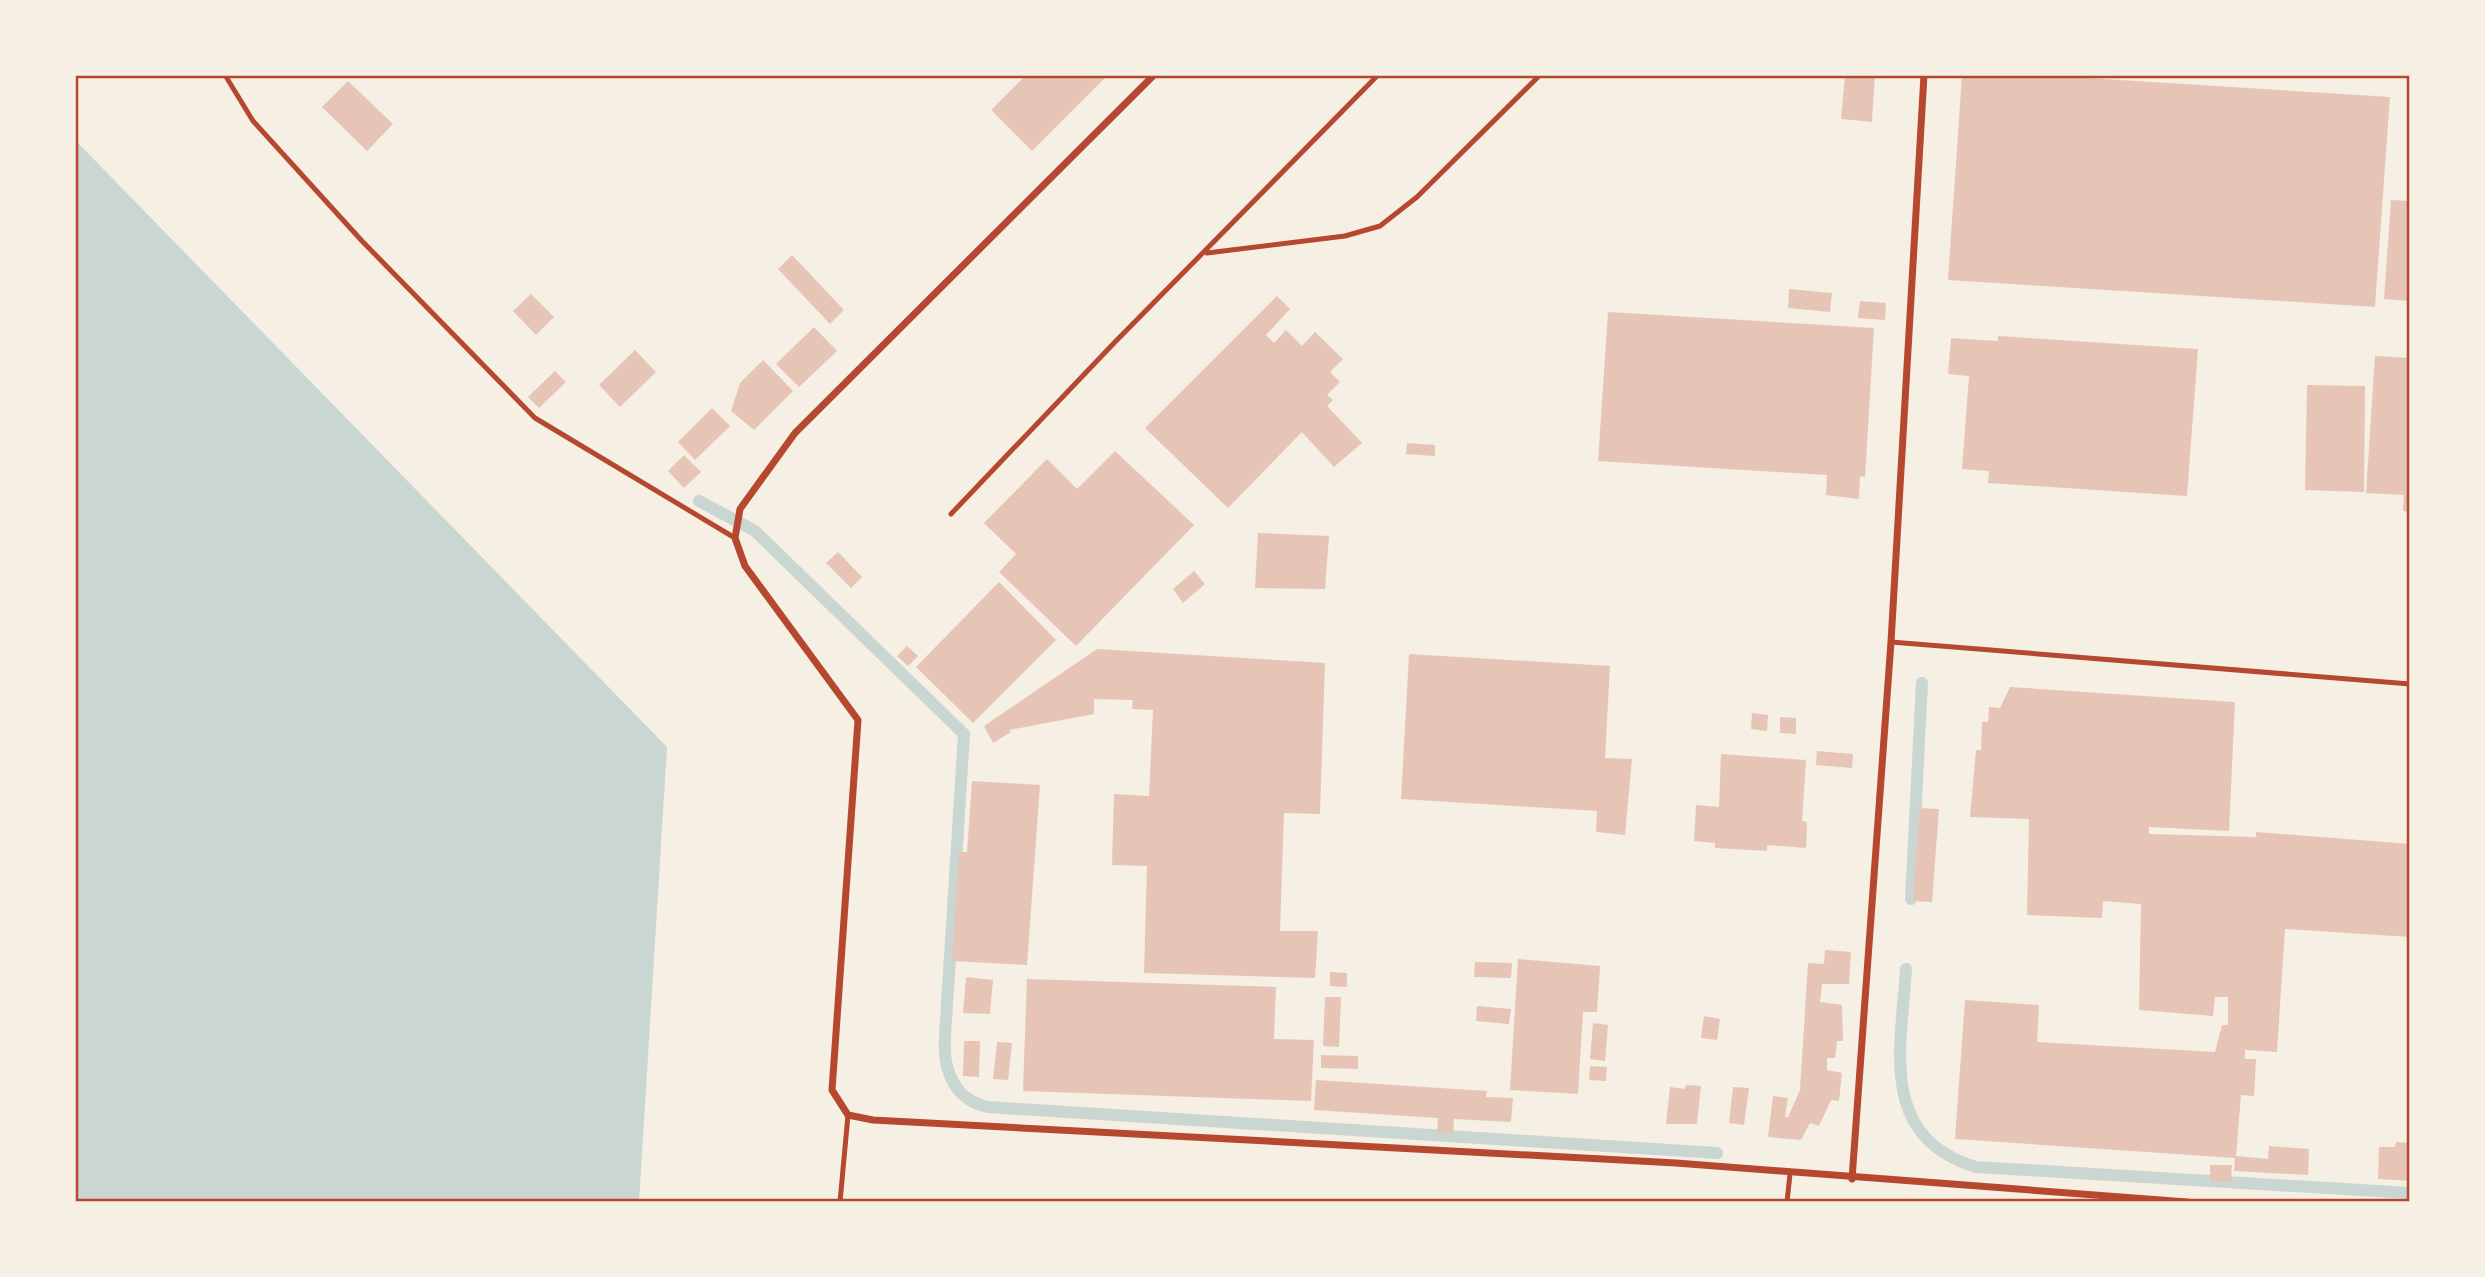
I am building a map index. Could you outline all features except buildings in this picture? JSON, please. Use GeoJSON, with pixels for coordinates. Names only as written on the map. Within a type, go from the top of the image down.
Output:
{"type":"FeatureCollection","features":[{"type":"Feature","properties":{"kind":"street"},"geometry":{"type":"LineString","coordinates":[[1154,75],[795,433],[740,509],[734,538],[744,565],[858,720],[832,1090],[848,1115],[873,1120],[1675,1163],[1852,1179],[2187,1202]]}},
{"type":"Feature","properties":{"kind":"street"},"geometry":{"type":"LineString","coordinates":[[1852,1179],[1891,642],[1924,75]]}},
{"type":"Feature","properties":{"kind":"lane"},"geometry":{"type":"LineString","coordinates":[[225,75],[253,121],[362,241],[535,418],[734,538]]}},
{"type":"Feature","properties":{"kind":"lane"},"geometry":{"type":"LineString","coordinates":[[951,514],[1115,342],[1205,254],[1378,75]]}},
{"type":"Feature","properties":{"kind":"lane"},"geometry":{"type":"LineString","coordinates":[[1205,254],[1345,236],[1380,226],[1417,197],[1540,75]]}},
{"type":"Feature","properties":{"kind":"lane"},"geometry":{"type":"LineString","coordinates":[[1891,642],[2410,684]]}},
{"type":"Feature","properties":{"kind":"lane"},"geometry":{"type":"LineString","coordinates":[[840,1202],[848,1115]]}},
{"type":"Feature","properties":{"kind":"lane"},"geometry":{"type":"LineString","coordinates":[[1787,1202],[1790,1174]]}},
{"type":"Feature","properties":{"kind":"shaded area"},"geometry":{"type":"Polygon","coordinates":[[[75,140],[667,747],[639,1202],[75,1202],[75,140]]]}},
{"type":"Feature","properties":{"kind":"waterway"},"geometry":{"type":"LineString","coordinates":[[699,501],[755,531],[964,734],[945,1036]]}},
{"type":"Feature","properties":{"kind":"waterway"},"geometry":{"type":"LineString","coordinates":[[1911,899],[1922,683]]}},
{"type":"Feature","properties":{"kind":"waterway"},"geometry":{"type":"LineString","coordinates":[[1906,969],[1900,1059],[1902,1087],[1909,1112],[1923,1135],[1945,1153],[1976,1167],[2410,1193]]}},
{"type":"Feature","properties":{"kind":"waterway"},"geometry":{"type":"LineString","coordinates":[[945,1040],[946,1063],[953,1082],[967,1098],[988,1107],[1717,1153]]}}]}
